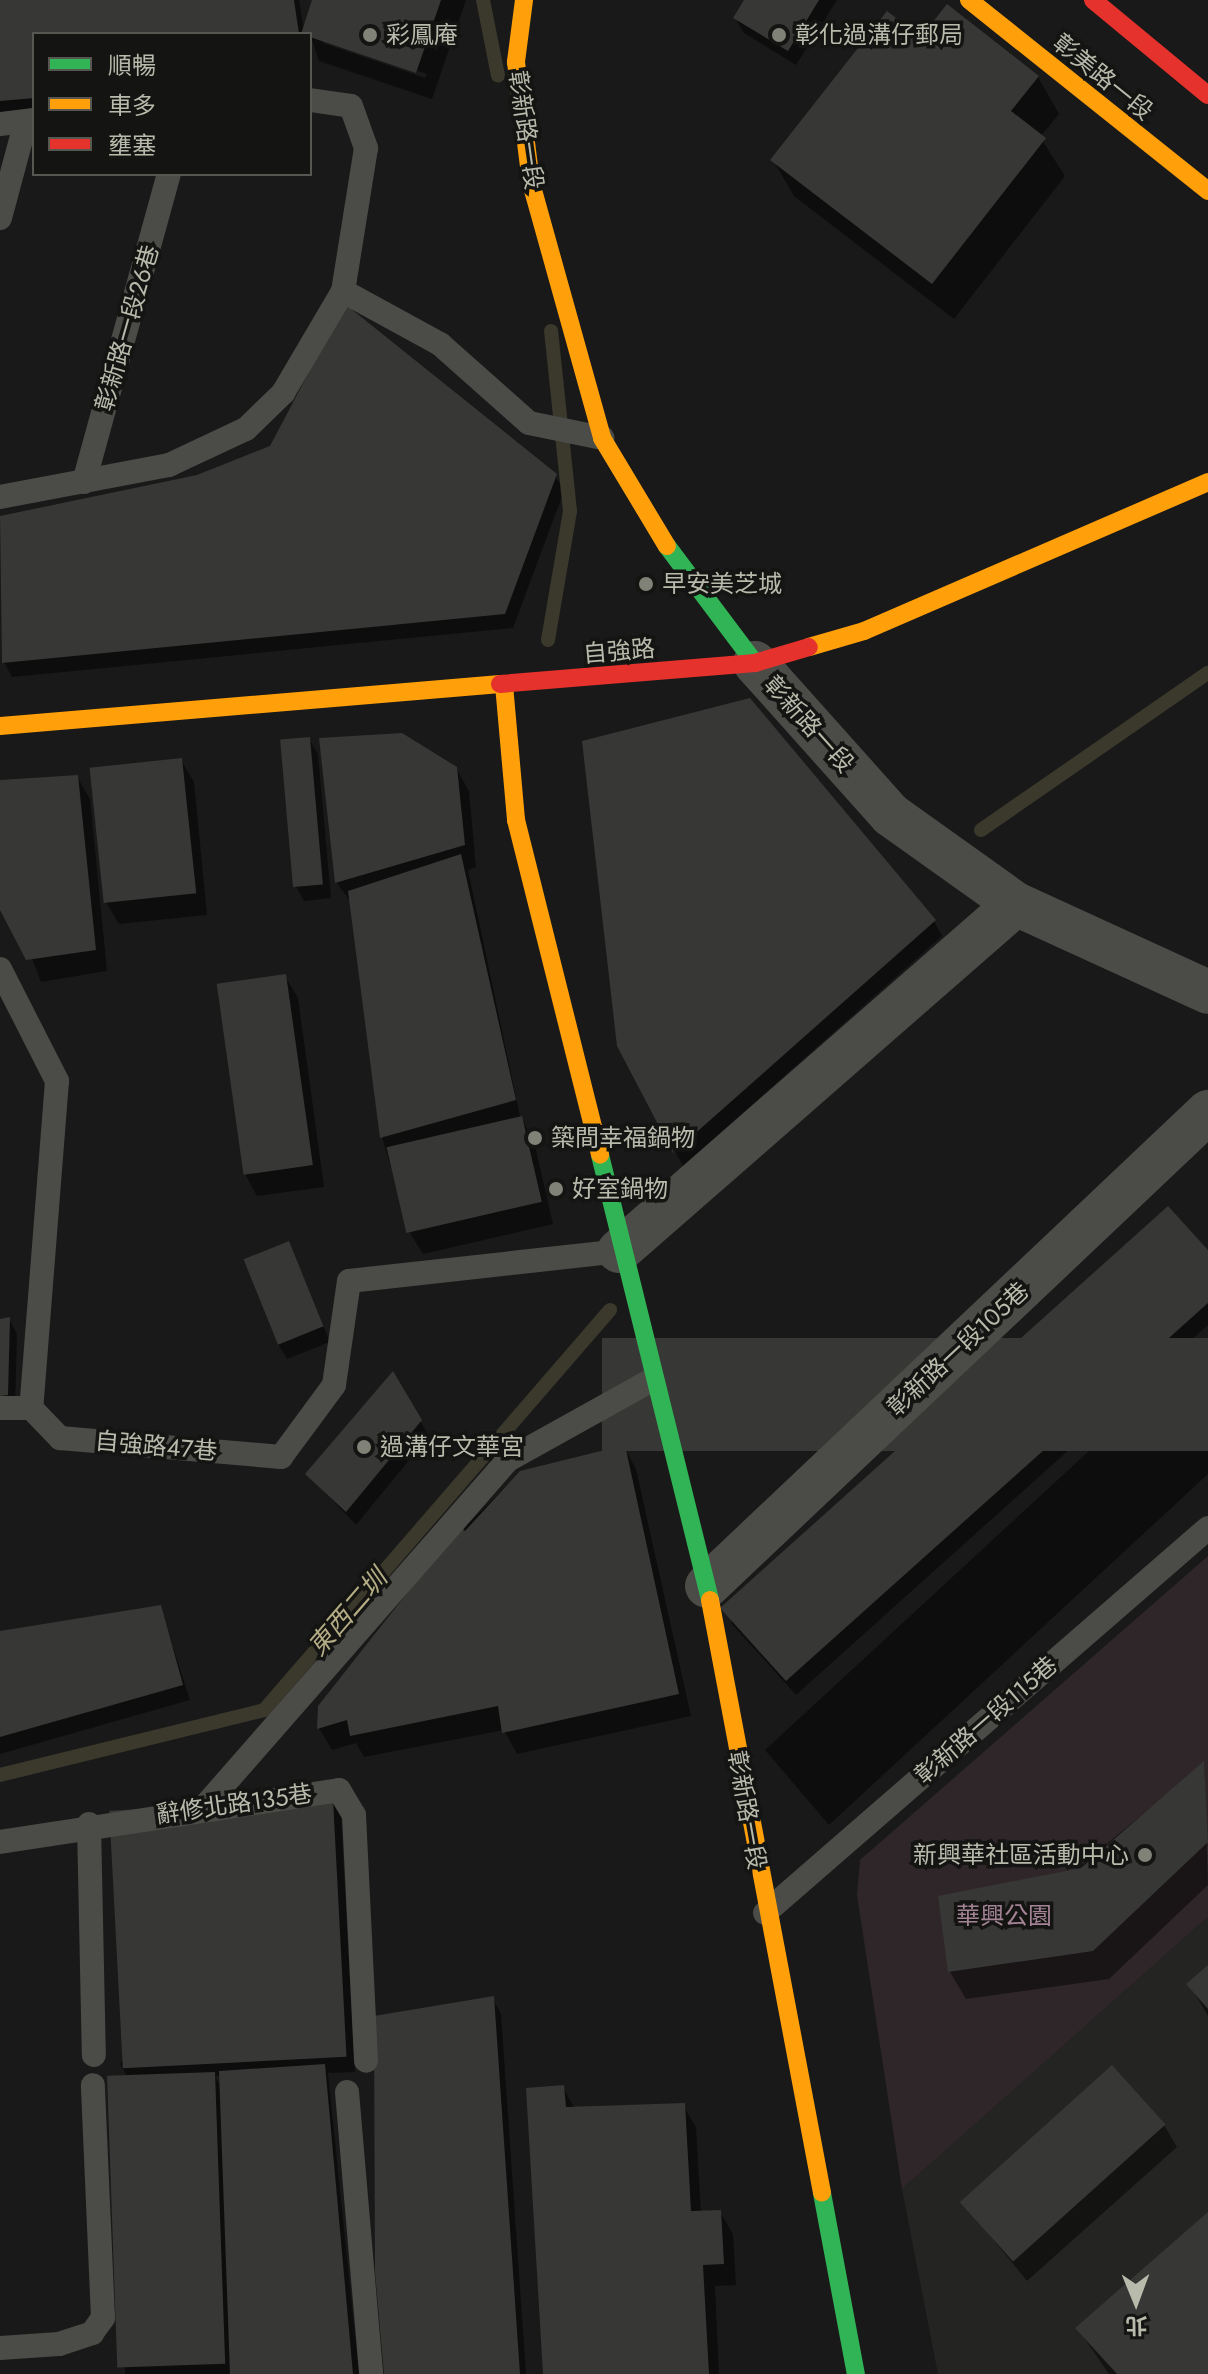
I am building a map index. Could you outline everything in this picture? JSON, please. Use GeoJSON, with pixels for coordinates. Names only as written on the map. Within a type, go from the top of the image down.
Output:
{"type":"FeatureCollection","features":[{"type":"Feature","properties":{"kind":"street","name":"彰新路一段"},"geometry":{"type":"LineString","coordinates":[[524,0],[516,62],[531,183],[602,438],[665,543],[755,663],[891,815],[1016,904],[1208,992]]}},
{"type":"Feature","properties":{"kind":"street","name":"彰美路一段"},"geometry":{"type":"LineString","coordinates":[[969,0],[1208,191]]}},
{"type":"Feature","properties":{"kind":"street"},"geometry":{"type":"LineString","coordinates":[[1093,0],[1208,95]]}},
{"type":"Feature","properties":{"kind":"street","name":"自強路"},"geometry":{"type":"LineString","coordinates":[[0,726],[755,663],[864,631],[1208,482]]}},
{"type":"Feature","properties":{"kind":"street","name":"彰新路一段"},"geometry":{"type":"LineString","coordinates":[[504,685],[516,820],[619,1251],[707,1586],[765,1913],[856,2374]]}},
{"type":"Feature","properties":{"kind":"street"},"geometry":{"type":"LineString","coordinates":[[619,1251],[1016,904]]}},
{"type":"Feature","properties":{"kind":"street","name":"彰新路一段105巷"},"geometry":{"type":"LineString","coordinates":[[707,1586],[1208,1112]]}},
{"type":"Feature","properties":{"kind":"lane"},"geometry":{"type":"LineString","coordinates":[[0,497],[169,465],[246,429],[283,393],[343,291],[366,148],[351,106],[312,100]]}},
{"type":"Feature","properties":{"kind":"lane"},"geometry":{"type":"LineString","coordinates":[[0,124],[30,121],[0,218]]}},
{"type":"Feature","properties":{"kind":"lane","name":"彰新路一段26巷"},"geometry":{"type":"LineString","coordinates":[[84,482],[168,176]]}},
{"type":"Feature","properties":{"kind":"lane"},"geometry":{"type":"LineString","coordinates":[[343,291],[440,344],[529,423],[602,438]]}},
{"type":"Feature","properties":{"kind":"lane"},"geometry":{"type":"LineString","coordinates":[[0,969],[57,1081],[31,1408],[0,1408]]}},
{"type":"Feature","properties":{"kind":"lane","name":"自強路47巷"},"geometry":{"type":"LineString","coordinates":[[31,1408],[60,1438],[281,1457],[334,1385],[349,1281],[619,1251]]}},
{"type":"Feature","properties":{"kind":"lane"},"geometry":{"type":"LineString","coordinates":[[205,1806],[508,1460],[652,1380]]}},
{"type":"Feature","properties":{"kind":"lane","name":"彰新路一段115巷"},"geometry":{"type":"LineString","coordinates":[[765,1913],[1208,1528]]}},
{"type":"Feature","properties":{"kind":"lane","name":"辭修北路135巷"},"geometry":{"type":"LineString","coordinates":[[0,1842],[205,1806],[339,1790],[354,1815],[366,2061]]}},
{"type":"Feature","properties":{"kind":"lane"},"geometry":{"type":"LineString","coordinates":[[89,1824],[94,2055]]}},
{"type":"Feature","properties":{"kind":"lane"},"geometry":{"type":"LineString","coordinates":[[0,2348],[59,2344],[92,2333],[103,2318],[93,2085]]}},
{"type":"Feature","properties":{"kind":"lane"},"geometry":{"type":"LineString","coordinates":[[347,2092],[371,2374]]}},
{"type":"Feature","properties":{"kind":"shaded area"},"geometry":{"type":"Polygon","coordinates":[[[1208,1917],[1208,2374],[938,2374],[902,2189],[1208,1917]]]}},
{"type":"Feature","properties":{"kind":"green space","name":"華興公園"},"geometry":{"type":"Polygon","coordinates":[[[1208,1556],[1208,1917],[902,2189],[857,1895],[860,1860],[1208,1556]]]}},
{"type":"Feature","properties":{"kind":"building"},"geometry":{"type":"Polygon","coordinates":[[[0,0],[294,0],[299,32],[32,32],[32,98],[0,101],[0,0]]]}},
{"type":"Feature","properties":{"kind":"building","name":"彩鳳庵"},"geometry":{"type":"Polygon","coordinates":[[[312,0],[441,0],[416,73],[312,38],[312,32],[302,32],[312,0]]]}},
{"type":"Feature","properties":{"kind":"building","name":"彰化過溝仔郵局"},"geometry":{"type":"Polygon","coordinates":[[[744,0],[819,0],[788,51],[733,18],[744,0]]]}},
{"type":"Feature","properties":{"kind":"building"},"geometry":{"type":"Polygon","coordinates":[[[947,4],[1039,76],[1011,111],[1046,138],[932,284],[770,160],[887,11],[921,37],[947,4]]]}},
{"type":"Feature","properties":{"kind":"building"},"geometry":{"type":"Polygon","coordinates":[[[345,304],[557,474],[505,614],[2,663],[0,516],[197,475],[270,446],[345,304]]]}},
{"type":"Feature","properties":{"kind":"building"},"geometry":{"type":"Polygon","coordinates":[[[750,698],[936,920],[673,1153],[617,1046],[582,741],[750,698]]]}},
{"type":"Feature","properties":{"kind":"building"},"geometry":{"type":"Polygon","coordinates":[[[402,733],[457,767],[465,845],[335,883],[319,738],[402,733]]]}},
{"type":"Feature","properties":{"kind":"building"},"geometry":{"type":"Polygon","coordinates":[[[310,737],[323,884],[293,887],[280,740],[310,737]]]}},
{"type":"Feature","properties":{"kind":"building"},"geometry":{"type":"Polygon","coordinates":[[[182,758],[196,893],[104,903],[90,768],[182,758]]]}},
{"type":"Feature","properties":{"kind":"building"},"geometry":{"type":"Polygon","coordinates":[[[78,775],[96,950],[26,960],[0,910],[0,780],[78,775]]]}},
{"type":"Feature","properties":{"kind":"building"},"geometry":{"type":"Polygon","coordinates":[[[461,854],[516,1100],[380,1138],[348,891],[461,854]]]}},
{"type":"Feature","properties":{"kind":"building"},"geometry":{"type":"Polygon","coordinates":[[[286,974],[313,1165],[244,1175],[217,984],[286,974]]]}},
{"type":"Feature","properties":{"kind":"building"},"geometry":{"type":"Polygon","coordinates":[[[522,1116],[542,1202],[406,1233],[387,1147],[522,1116]]]}},
{"type":"Feature","properties":{"kind":"building"},"geometry":{"type":"Polygon","coordinates":[[[1168,1206],[1208,1250],[1208,1303],[786,1681],[720,1608],[1168,1206]]]}},
{"type":"Feature","properties":{"kind":"building"},"geometry":{"type":"Polygon","coordinates":[[[289,1241],[323,1326],[278,1345],[244,1259],[289,1241]]]}},
{"type":"Feature","properties":{"kind":"building"},"geometry":{"type":"Polygon","coordinates":[[[10,1317],[8,1395],[0,1396],[0,1319],[10,1317]]]}},
{"type":"Feature","properties":{"kind":"building"},"geometry":{"type":"Polygon","coordinates":[[[602,1338],[1208,1338],[1208,1451],[602,1451],[602,1338]]]}},
{"type":"Feature","properties":{"kind":"building","name":"過溝仔文華宮"},"geometry":{"type":"Polygon","coordinates":[[[393,1371],[422,1420],[346,1512],[305,1474],[393,1371]]]}},
{"type":"Feature","properties":{"kind":"building"},"geometry":{"type":"Polygon","coordinates":[[[625,1445],[679,1694],[502,1733],[498,1706],[350,1736],[347,1720],[317,1729],[318,1706],[460,1526],[465,1531],[520,1471],[625,1445]]]}},
{"type":"Feature","properties":{"kind":"building"},"geometry":{"type":"Polygon","coordinates":[[[161,1605],[183,1685],[0,1737],[0,1631],[161,1605]]]}},
{"type":"Feature","properties":{"kind":"building","name":"新興華社區活動中心"},"geometry":{"type":"Polygon","coordinates":[[[1204,1761],[1208,1842],[1093,1951],[948,1972],[938,1896],[1081,1868],[1204,1761]]]}},
{"type":"Feature","properties":{"kind":"building"},"geometry":{"type":"Polygon","coordinates":[[[333,1799],[347,2057],[123,2068],[109,1811],[333,1799]]]}},
{"type":"Feature","properties":{"kind":"building"},"geometry":{"type":"Polygon","coordinates":[[[1208,1965],[1208,2009],[1186,1984],[1208,1965]]]}},
{"type":"Feature","properties":{"kind":"building"},"geometry":{"type":"Polygon","coordinates":[[[494,1996],[520,2374],[384,2374],[375,2272],[374,2016],[494,1996]]]}},
{"type":"Feature","properties":{"kind":"building"},"geometry":{"type":"Polygon","coordinates":[[[325,2064],[353,2374],[230,2374],[219,2071],[325,2064]]]}},
{"type":"Feature","properties":{"kind":"building"},"geometry":{"type":"Polygon","coordinates":[[[1112,2065],[1166,2124],[1013,2262],[960,2202],[1112,2065]]]}},
{"type":"Feature","properties":{"kind":"building"},"geometry":{"type":"Polygon","coordinates":[[[215,2072],[225,2364],[117,2368],[107,2076],[215,2072]]]}},
{"type":"Feature","properties":{"kind":"building"},"geometry":{"type":"Polygon","coordinates":[[[564,2085],[566,2107],[685,2103],[691,2211],[721,2210],[724,2264],[703,2265],[709,2374],[543,2374],[526,2088],[564,2085]]]}},
{"type":"Feature","properties":{"kind":"building"},"geometry":{"type":"Polygon","coordinates":[[[1208,2212],[1208,2374],[1117,2374],[1075,2328],[1208,2212]]]}},
{"type":"Feature","properties":{"kind":"waterway"},"geometry":{"type":"LineString","coordinates":[[483,0],[498,76]]}},
{"type":"Feature","properties":{"kind":"waterway"},"geometry":{"type":"LineString","coordinates":[[548,640],[570,511],[551,331]]}},
{"type":"Feature","properties":{"kind":"waterway"},"geometry":{"type":"LineString","coordinates":[[981,830],[1208,673]]}},
{"type":"Feature","properties":{"kind":"waterway","name":"東西二圳"},"geometry":{"type":"LineString","coordinates":[[0,1775],[264,1710],[610,1310]]}},
{"type":"Feature","properties":{"kind":"traffic: fast"},"geometry":{"type":"LineString","coordinates":[[667,546],[755,663]]}},
{"type":"Feature","properties":{"kind":"traffic: fast"},"geometry":{"type":"LineString","coordinates":[[600,1155],[710,1600]]}},
{"type":"Feature","properties":{"kind":"traffic: fast"},"geometry":{"type":"LineString","coordinates":[[822,2193],[856,2374]]}},
{"type":"Feature","properties":{"kind":"traffic: slow"},"geometry":{"type":"LineString","coordinates":[[524,0],[516,62],[531,183],[602,438],[667,546]]}},
{"type":"Feature","properties":{"kind":"traffic: slow"},"geometry":{"type":"LineString","coordinates":[[969,0],[1208,191]]}},
{"type":"Feature","properties":{"kind":"traffic: slow"},"geometry":{"type":"LineString","coordinates":[[809,647],[864,631],[1208,482]]}},
{"type":"Feature","properties":{"kind":"traffic: slow"},"geometry":{"type":"LineString","coordinates":[[0,726],[500,684]]}},
{"type":"Feature","properties":{"kind":"traffic: slow"},"geometry":{"type":"LineString","coordinates":[[504,685],[516,820],[600,1155]]}},
{"type":"Feature","properties":{"kind":"traffic: slow"},"geometry":{"type":"LineString","coordinates":[[710,1600],[822,2193]]}},
{"type":"Feature","properties":{"kind":"traffic: jam"},"geometry":{"type":"LineString","coordinates":[[1093,0],[1208,95]]}},
{"type":"Feature","properties":{"kind":"traffic: jam"},"geometry":{"type":"LineString","coordinates":[[500,684],[755,663],[809,647]]}},
{"type":"Feature","properties":{"kind":"place","name":"彩鳳庵"},"geometry":{"type":"Point","coordinates":[370,35]}},
{"type":"Feature","properties":{"kind":"place","name":"彰化過溝仔郵局"},"geometry":{"type":"Point","coordinates":[779,35]}},
{"type":"Feature","properties":{"kind":"place","name":"早安美芝城"},"geometry":{"type":"Point","coordinates":[646,584]}},
{"type":"Feature","properties":{"kind":"place","name":"築間幸福鍋物"},"geometry":{"type":"Point","coordinates":[535,1138]}},
{"type":"Feature","properties":{"kind":"place","name":"好室鍋物"},"geometry":{"type":"Point","coordinates":[556,1189]}},
{"type":"Feature","properties":{"kind":"place","name":"過溝仔文華宮"},"geometry":{"type":"Point","coordinates":[364,1447]}},
{"type":"Feature","properties":{"kind":"place","name":"新興華社區活動中心"},"geometry":{"type":"Point","coordinates":[1145,1855]}}]}
